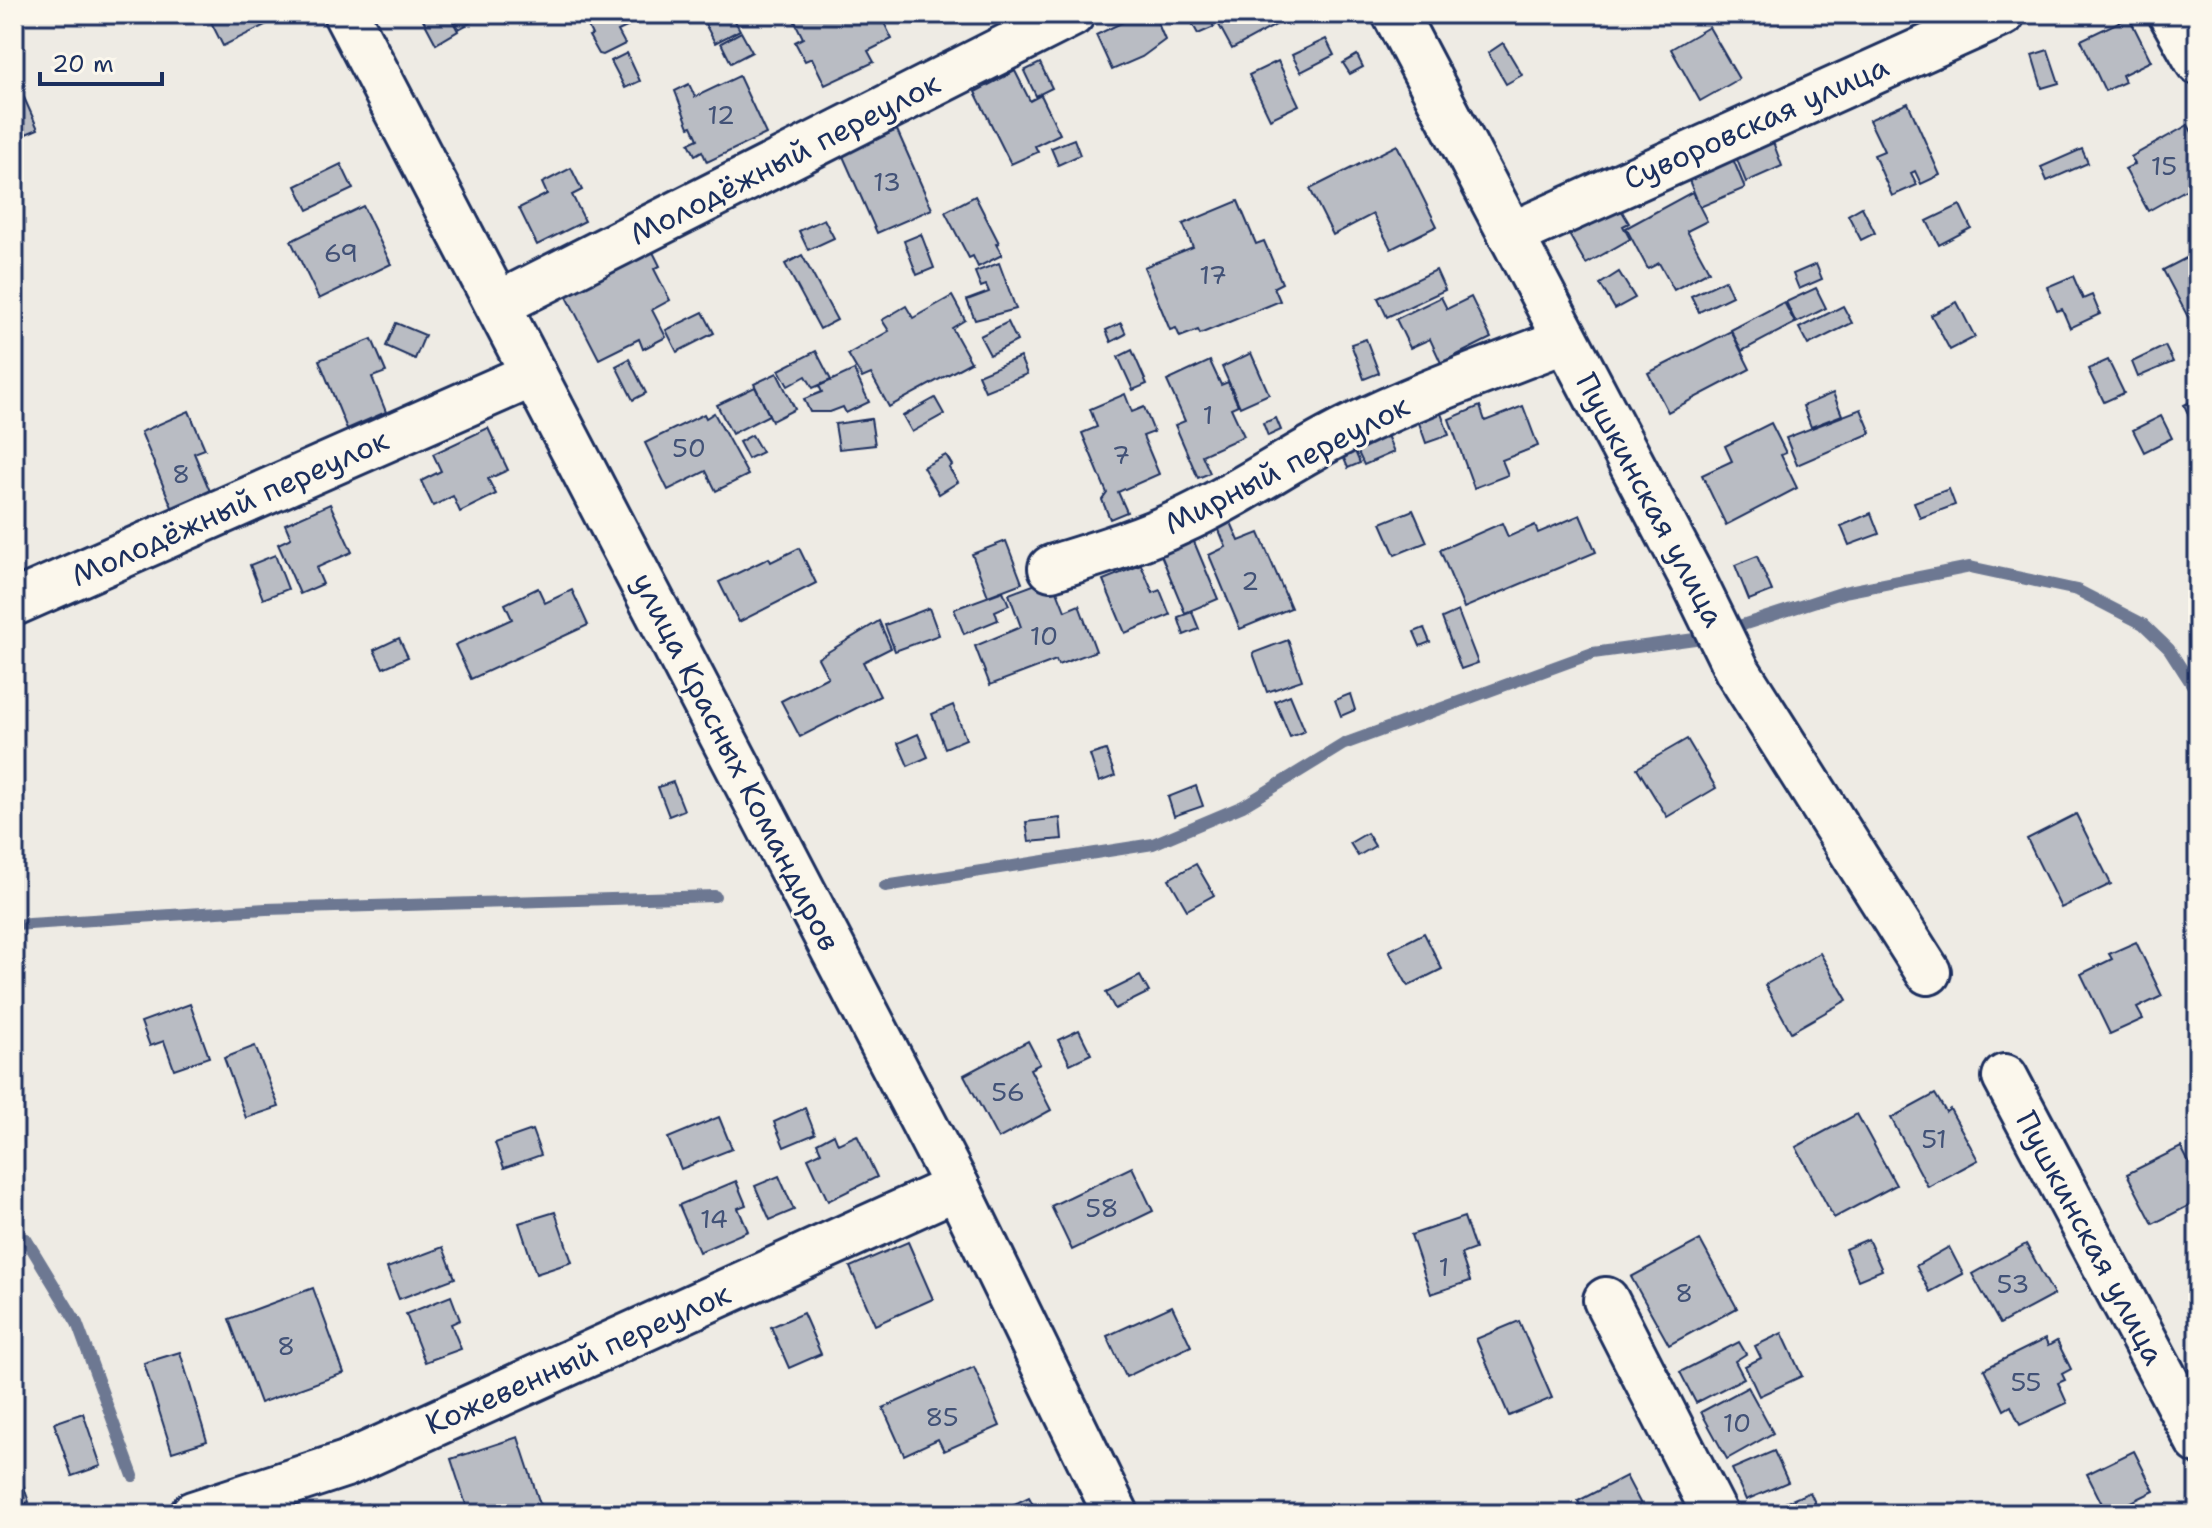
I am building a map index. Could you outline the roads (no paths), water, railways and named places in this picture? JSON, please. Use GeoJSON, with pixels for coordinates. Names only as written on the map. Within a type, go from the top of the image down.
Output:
{"type":"FeatureCollection","features":[{"type":"Feature","properties":{"kind":"street","name":"улица Красных Командиров"},"geometry":{"type":"LineString","coordinates":[[346,14],[957,1187],[1116,1514]]}},
{"type":"Feature","properties":{"kind":"street","name":"Молодёжный переулок"},"geometry":{"type":"LineString","coordinates":[[499,304],[1072,14]]}},
{"type":"Feature","properties":{"kind":"street","name":"Пушкинская улица"},"geometry":{"type":"LineString","coordinates":[[1395,14],[1695,584],[1737,670],[1928,972]]}},
{"type":"Feature","properties":{"kind":"street","name":"Суворовская улица"},"geometry":{"type":"LineString","coordinates":[[1511,235],[2002,14]]}},
{"type":"Feature","properties":{"kind":"street"},"geometry":{"type":"LineString","coordinates":[[2171,14],[2198,62]]}},
{"type":"Feature","properties":{"kind":"street","name":"Мирный переулок"},"geometry":{"type":"LineString","coordinates":[[1051,568],[1135,541],[1182,521],[1355,425],[1566,340]]}},
{"type":"Feature","properties":{"kind":"street","name":"Молодёжный переулок"},"geometry":{"type":"LineString","coordinates":[[14,603],[534,374]]}},
{"type":"Feature","properties":{"kind":"street","name":"Пушкинская улица"},"geometry":{"type":"LineString","coordinates":[[2005,1077],[2198,1441]]}},
{"type":"Feature","properties":{"kind":"street","name":"Кожевенный переулок"},"geometry":{"type":"LineString","coordinates":[[193,1514],[346,1464],[957,1187]]}},
{"type":"Feature","properties":{"kind":"street"},"geometry":{"type":"LineString","coordinates":[[1606,1300],[1715,1514]]}},
{"type":"Feature","properties":{"kind":"waterway"},"geometry":{"type":"LineString","coordinates":[[1736,627],[1844,592],[1970,567],[2077,590],[2143,624],[2169,649],[2198,694]]}},
{"type":"Feature","properties":{"kind":"waterway"},"geometry":{"type":"LineString","coordinates":[[885,886],[1153,844],[1243,806],[1344,744],[1593,653],[1702,638]]}},
{"type":"Feature","properties":{"kind":"waterway"},"geometry":{"type":"LineString","coordinates":[[14,925],[266,909],[715,896]]}},
{"type":"Feature","properties":{"kind":"waterway"},"geometry":{"type":"LineString","coordinates":[[26,1239],[77,1323],[133,1476]]}}]}
